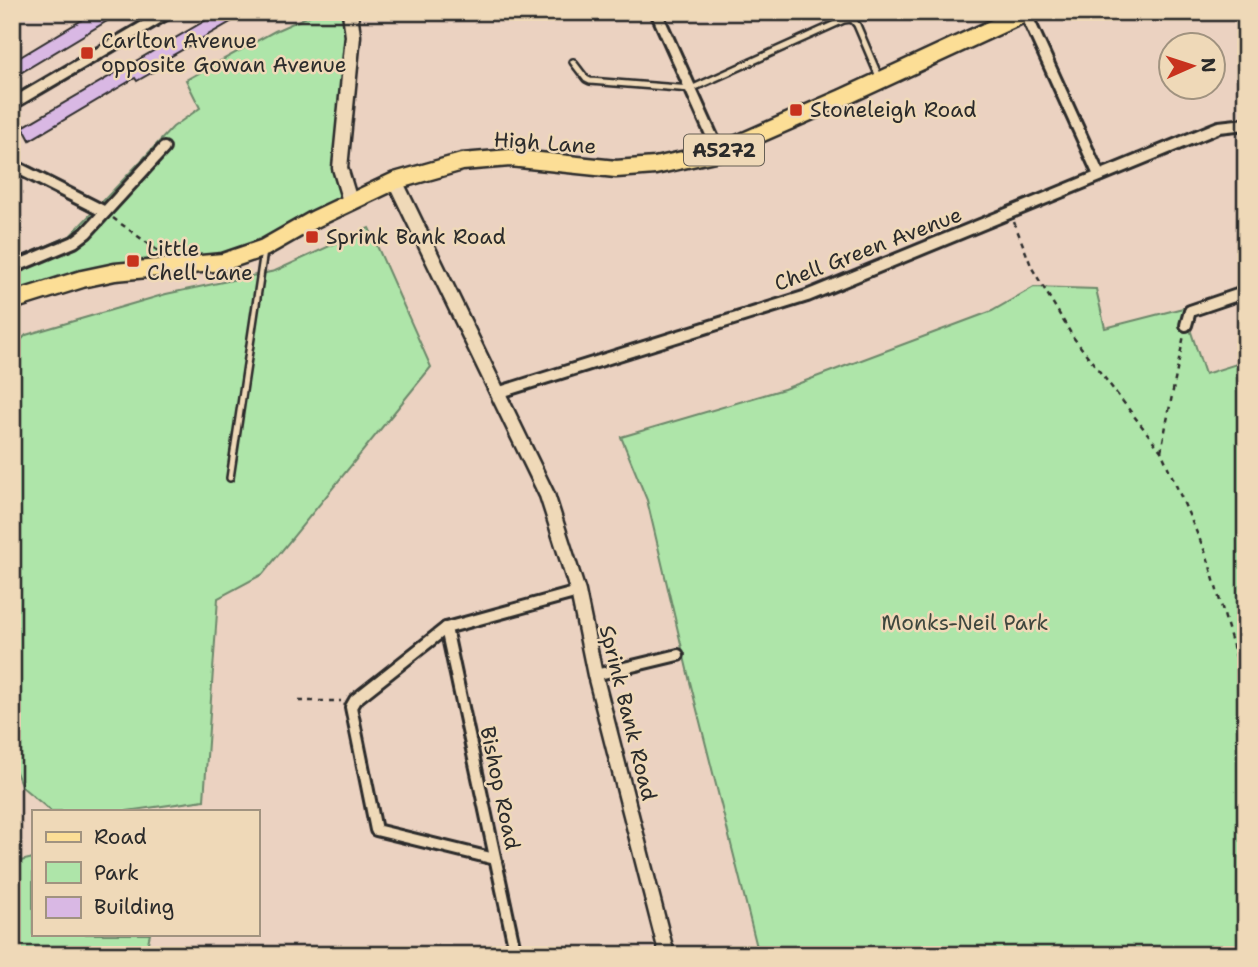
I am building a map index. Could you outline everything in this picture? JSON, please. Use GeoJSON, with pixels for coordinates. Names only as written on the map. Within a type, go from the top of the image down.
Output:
{"type":"FeatureCollection","features":[{"type":"Feature","properties":{"kind":"main road","name":"High Lane"},"geometry":{"type":"LineString","coordinates":[[12,301],[82,279],[132,269],[223,262],[264,248],[350,201],[395,181],[461,162],[487,159],[540,160],[616,169],[654,166],[719,152],[881,81],[1026,13]]}},
{"type":"Feature","properties":{"kind":"street"},"geometry":{"type":"LineString","coordinates":[[12,104],[169,12]]}},
{"type":"Feature","properties":{"kind":"street"},"geometry":{"type":"LineString","coordinates":[[350,12],[353,36],[340,168],[350,201]]}},
{"type":"Feature","properties":{"kind":"street"},"geometry":{"type":"LineString","coordinates":[[660,13],[719,152]]}},
{"type":"Feature","properties":{"kind":"street"},"geometry":{"type":"LineString","coordinates":[[1026,13],[1099,175]]}},
{"type":"Feature","properties":{"kind":"street","name":"Chell Green Avenue"},"geometry":{"type":"LineString","coordinates":[[497,393],[807,296],[1219,127],[1246,124]]}},
{"type":"Feature","properties":{"kind":"street"},"geometry":{"type":"LineString","coordinates":[[12,268],[74,243],[164,148]]}},
{"type":"Feature","properties":{"kind":"street"},"geometry":{"type":"LineString","coordinates":[[12,165],[105,212]]}},
{"type":"Feature","properties":{"kind":"street","name":"Sprink Bank Road"},"geometry":{"type":"LineString","coordinates":[[395,181],[547,495],[578,592],[595,675],[667,955]]}},
{"type":"Feature","properties":{"kind":"street"},"geometry":{"type":"LineString","coordinates":[[1186,325],[1190,311],[1246,292]]}},
{"type":"Feature","properties":{"kind":"street"},"geometry":{"type":"LineString","coordinates":[[495,859],[376,830],[351,706],[446,628],[578,592]]}},
{"type":"Feature","properties":{"kind":"street","name":"Bishop Road"},"geometry":{"type":"LineString","coordinates":[[446,628],[516,955]]}},
{"type":"Feature","properties":{"kind":"street"},"geometry":{"type":"LineString","coordinates":[[595,675],[678,655]]}},
{"type":"Feature","properties":{"kind":"lane"},"geometry":{"type":"LineString","coordinates":[[573,62],[590,81],[691,89],[849,19],[855,21],[881,81]]}},
{"type":"Feature","properties":{"kind":"lane"},"geometry":{"type":"LineString","coordinates":[[230,478],[264,248]]}},
{"type":"Feature","properties":{"kind":"path"},"geometry":{"type":"LineString","coordinates":[[105,212],[167,258],[172,267]]}},
{"type":"Feature","properties":{"kind":"path"},"geometry":{"type":"LineString","coordinates":[[1011,213],[1032,268],[1073,337],[1161,452],[1207,556],[1246,691]]}},
{"type":"Feature","properties":{"kind":"path"},"geometry":{"type":"LineString","coordinates":[[1161,452],[1186,325]]}},
{"type":"Feature","properties":{"kind":"path"},"geometry":{"type":"LineString","coordinates":[[299,701],[355,700]]}},
{"type":"Feature","properties":{"kind":"green space"},"geometry":{"type":"Polygon","coordinates":[[[318,12],[350,12],[341,147],[350,201],[264,248],[132,269],[12,302],[12,261],[70,236],[173,127],[200,108],[186,80],[275,31],[318,12]]]}},
{"type":"Feature","properties":{"kind":"green space"},"geometry":{"type":"Polygon","coordinates":[[[369,228],[431,367],[263,574],[218,598],[204,800],[134,810],[50,810],[22,787],[12,762],[12,349],[26,335],[166,294],[275,271],[369,228]]]}},
{"type":"Feature","properties":{"kind":"green space","name":"Monks-Neil Park"},"geometry":{"type":"Polygon","coordinates":[[[1034,287],[1096,289],[1105,328],[1183,308],[1205,374],[1246,361],[1246,955],[759,955],[647,500],[621,437],[784,389],[992,311],[1034,287]]]}},
{"type":"Feature","properties":{"kind":"green space"},"geometry":{"type":"Polygon","coordinates":[[[32,858],[32,936],[150,936],[145,955],[12,955],[12,863],[32,858]]]}},
{"type":"Feature","properties":{"kind":"building"},"geometry":{"type":"Polygon","coordinates":[[[90,12],[122,12],[12,78],[12,62],[85,18],[90,12]]]}},
{"type":"Feature","properties":{"kind":"building"},"geometry":{"type":"Polygon","coordinates":[[[220,12],[248,12],[163,61],[165,65],[137,81],[135,78],[30,140],[23,127],[220,12]]]}},
{"type":"Feature","properties":{"kind":"place","name":"Carlton Avenue opposite Gowan Avenue"},"geometry":{"type":"Point","coordinates":[87,53]}},
{"type":"Feature","properties":{"kind":"place","name":"Stoneleigh Road"},"geometry":{"type":"Point","coordinates":[796,110]}},
{"type":"Feature","properties":{"kind":"place","name":"Sprink Bank Road"},"geometry":{"type":"Point","coordinates":[312,237]}},
{"type":"Feature","properties":{"kind":"place","name":"Little Chell Lane"},"geometry":{"type":"Point","coordinates":[133,261]}}]}
